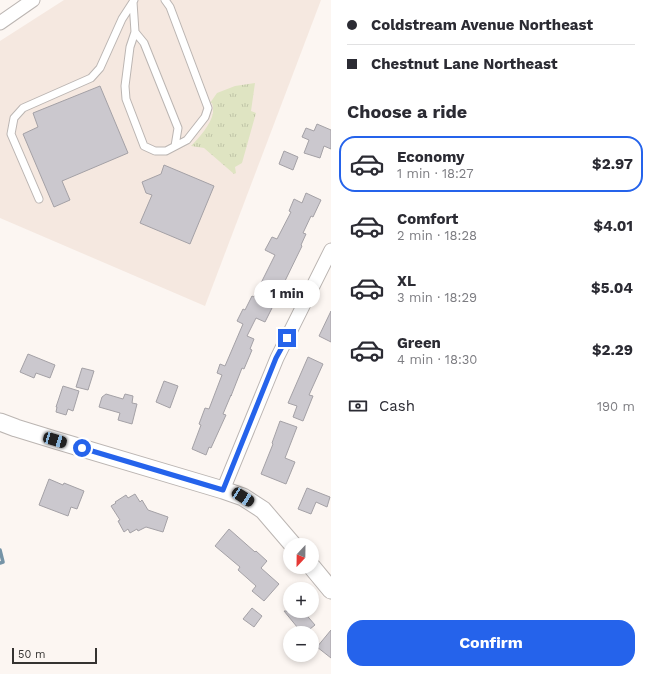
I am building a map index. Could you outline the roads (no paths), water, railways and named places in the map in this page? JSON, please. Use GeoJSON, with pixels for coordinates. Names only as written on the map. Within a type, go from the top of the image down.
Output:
{"type":"FeatureCollection","features":[{"type":"Feature","properties":{"kind":"street"},"geometry":{"type":"LineString","coordinates":[[0,22],[33,0]]}},
{"type":"Feature","properties":{"kind":"street"},"geometry":{"type":"LineString","coordinates":[[223,490],[276,358],[330,255]]}},
{"type":"Feature","properties":{"kind":"street"},"geometry":{"type":"LineString","coordinates":[[0,422],[243,497],[263,510],[287,538]]}},
{"type":"Feature","properties":{"kind":"street"},"geometry":{"type":"LineString","coordinates":[[318,574],[331,590]]}},
{"type":"Feature","properties":{"kind":"lane"},"geometry":{"type":"LineString","coordinates":[[134,1],[135,32],[130,47],[125,86],[126,99],[144,146],[155,151],[166,151],[187,140],[205,117],[208,108],[170,6],[165,0]]}},
{"type":"Feature","properties":{"kind":"lane"},"geometry":{"type":"LineString","coordinates":[[39,200],[11,134],[14,118],[23,108],[91,78],[100,68],[122,19],[134,1]]}},
{"type":"Feature","properties":{"kind":"lane"},"geometry":{"type":"LineString","coordinates":[[135,32],[144,43],[178,128],[174,146]]}},
{"type":"Feature","properties":{"kind":"waterway"},"geometry":{"type":"LineString","coordinates":[[0,550],[3,562],[0,563]]}}]}
